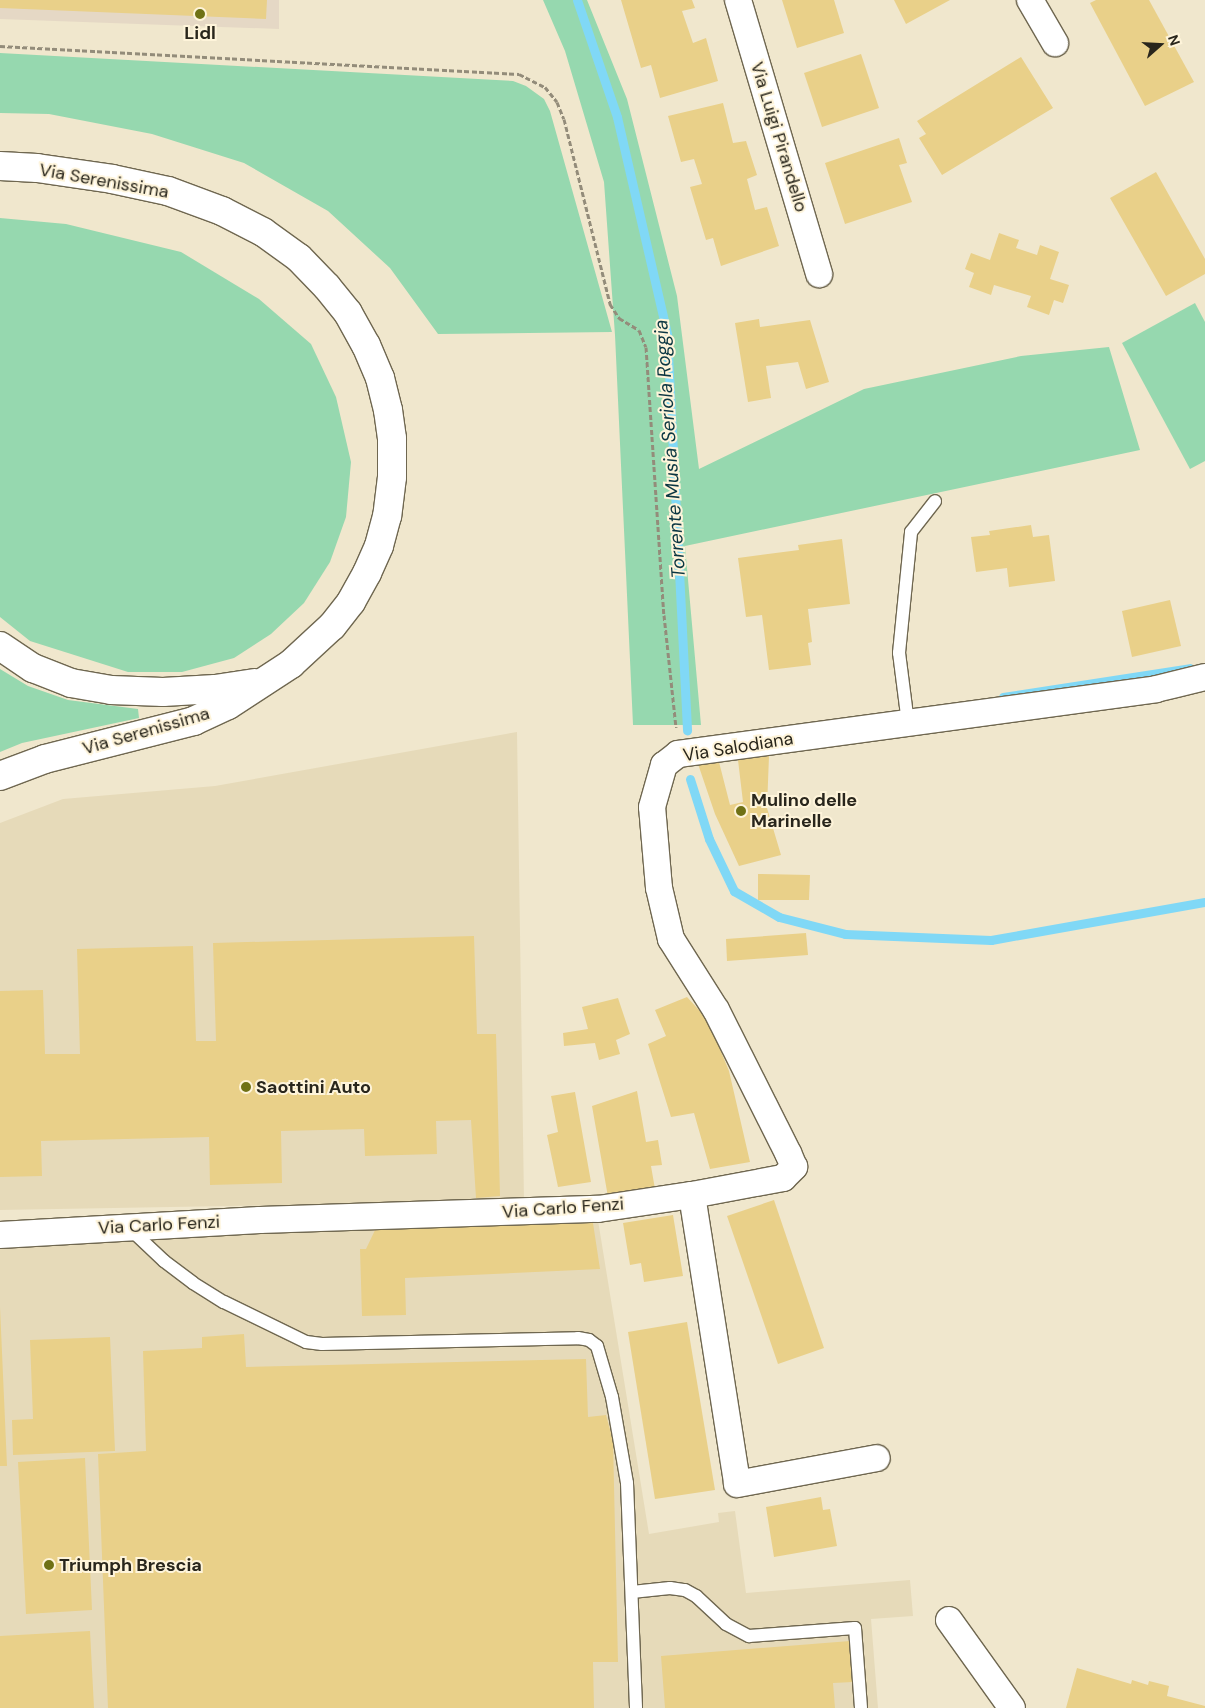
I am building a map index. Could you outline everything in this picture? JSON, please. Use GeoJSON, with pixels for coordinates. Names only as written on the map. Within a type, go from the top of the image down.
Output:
{"type":"FeatureCollection","features":[{"type":"Feature","properties":{"kind":"main road","name":"Via Serenissima"},"geometry":{"type":"LineString","coordinates":[[0,166],[37,168],[112,179],[168,191],[222,211],[263,232],[299,258],[327,287],[348,314],[366,345],[380,378],[392,439],[392,477],[387,516],[379,546],[351,602],[332,626],[308,650],[267,681],[228,706],[194,721],[45,759],[0,776]]}},
{"type":"Feature","properties":{"kind":"main road"},"geometry":{"type":"LineString","coordinates":[[0,646],[33,668],[71,683],[111,690],[163,692],[215,689],[267,681]]}},
{"type":"Feature","properties":{"kind":"street","name":"Via Luigi Pirandello"},"geometry":{"type":"LineString","coordinates":[[738,0],[819,274]]}},
{"type":"Feature","properties":{"kind":"street"},"geometry":{"type":"LineString","coordinates":[[1030,0],[1055,42]]}},
{"type":"Feature","properties":{"kind":"street","name":"Via Salodiana"},"geometry":{"type":"LineString","coordinates":[[692,1195],[783,1178],[794,1167],[716,1010],[670,939],[659,888],[652,807],[664,764],[678,754],[1156,689],[1205,677]]}},
{"type":"Feature","properties":{"kind":"street"},"geometry":{"type":"LineString","coordinates":[[692,1195],[737,1484],[877,1458]]}},
{"type":"Feature","properties":{"kind":"street","name":"Via Carlo Fenzi"},"geometry":{"type":"LineString","coordinates":[[0,1235],[127,1226],[598,1209],[692,1195]]}},
{"type":"Feature","properties":{"kind":"street"},"geometry":{"type":"LineString","coordinates":[[950,1620],[1012,1708]]}},
{"type":"Feature","properties":{"kind":"lane"},"geometry":{"type":"LineString","coordinates":[[908,723],[900,653],[911,532],[935,501]]}},
{"type":"Feature","properties":{"kind":"lane"},"geometry":{"type":"LineString","coordinates":[[127,1226],[164,1262],[193,1283],[224,1302],[306,1342],[322,1344],[578,1338],[589,1340],[597,1346],[602,1358],[625,1457],[630,1514],[636,1708]]}},
{"type":"Feature","properties":{"kind":"lane"},"geometry":{"type":"LineString","coordinates":[[632,1592],[670,1588],[685,1590],[696,1596],[726,1624],[749,1636],[856,1628],[861,1708]]}},
{"type":"Feature","properties":{"kind":"path"},"geometry":{"type":"LineString","coordinates":[[0,46],[519,74],[545,87],[557,102],[564,120],[610,304],[619,318],[639,330],[646,347],[664,615],[678,754]]}},
{"type":"Feature","properties":{"kind":"shaded area"},"geometry":{"type":"Polygon","coordinates":[[[0,0],[279,0],[279,29],[0,19],[0,0]]]}},
{"type":"Feature","properties":{"kind":"shaded area"},"geometry":{"type":"Polygon","coordinates":[[[517,732],[524,1201],[0,1210],[0,823],[63,799],[215,786],[517,732]]]}},
{"type":"Feature","properties":{"kind":"shaded area"},"geometry":{"type":"Polygon","coordinates":[[[596,1208],[649,1534],[719,1522],[718,1513],[735,1511],[746,1593],[910,1580],[913,1616],[871,1619],[878,1708],[0,1708],[0,1234],[596,1208]]]}},
{"type":"Feature","properties":{"kind":"green space"},"geometry":{"type":"Polygon","coordinates":[[[543,0],[587,0],[627,99],[677,296],[699,469],[864,389],[1021,356],[1109,347],[1140,450],[685,546],[701,725],[633,725],[615,335],[604,182],[565,51],[543,0]]]}},
{"type":"Feature","properties":{"kind":"green space"},"geometry":{"type":"Polygon","coordinates":[[[0,53],[513,81],[526,86],[544,99],[550,111],[612,332],[438,334],[390,268],[328,211],[244,163],[152,134],[49,114],[0,113],[0,53]]]}},
{"type":"Feature","properties":{"kind":"green space"},"geometry":{"type":"Polygon","coordinates":[[[0,218],[66,224],[181,252],[259,299],[311,344],[336,397],[351,462],[346,517],[330,562],[304,603],[271,634],[234,658],[182,672],[128,672],[30,641],[0,617],[0,218]]]}},
{"type":"Feature","properties":{"kind":"green space"},"geometry":{"type":"Polygon","coordinates":[[[1195,303],[1205,322],[1205,461],[1190,469],[1122,343],[1195,303]]]}},
{"type":"Feature","properties":{"kind":"green space"},"geometry":{"type":"Polygon","coordinates":[[[0,669],[28,686],[68,700],[138,709],[139,718],[22,743],[0,752],[0,669]]]}},
{"type":"Feature","properties":{"kind":"building","name":"Lidl"},"geometry":{"type":"Polygon","coordinates":[[[0,0],[267,0],[266,19],[0,8],[0,0]]]}},
{"type":"Feature","properties":{"kind":"building"},"geometry":{"type":"Polygon","coordinates":[[[621,0],[692,0],[695,8],[682,11],[693,43],[706,38],[718,81],[660,98],[651,65],[641,68],[621,0]]]}},
{"type":"Feature","properties":{"kind":"building"},"geometry":{"type":"Polygon","coordinates":[[[782,0],[834,0],[844,33],[797,48],[782,0]]]}},
{"type":"Feature","properties":{"kind":"building"},"geometry":{"type":"Polygon","coordinates":[[[894,0],[950,0],[906,24],[894,0]]]}},
{"type":"Feature","properties":{"kind":"building"},"geometry":{"type":"Polygon","coordinates":[[[1096,0],[1149,0],[1194,82],[1145,106],[1090,3],[1096,0]]]}},
{"type":"Feature","properties":{"kind":"building"},"geometry":{"type":"Polygon","coordinates":[[[861,54],[879,108],[822,127],[804,73],[861,54]]]}},
{"type":"Feature","properties":{"kind":"building"},"geometry":{"type":"Polygon","coordinates":[[[1021,57],[1053,108],[942,175],[919,138],[926,134],[917,121],[1021,57]]]}},
{"type":"Feature","properties":{"kind":"building"},"geometry":{"type":"Polygon","coordinates":[[[723,103],[733,143],[746,141],[757,175],[747,179],[755,210],[767,207],[779,246],[721,266],[713,238],[706,240],[690,187],[702,184],[694,159],[681,162],[668,116],[723,103]]]}},
{"type":"Feature","properties":{"kind":"building"},"geometry":{"type":"Polygon","coordinates":[[[899,138],[907,163],[899,165],[912,202],[845,224],[825,163],[899,138]]]}},
{"type":"Feature","properties":{"kind":"building"},"geometry":{"type":"Polygon","coordinates":[[[1156,172],[1205,259],[1205,274],[1166,296],[1110,198],[1156,172]]]}},
{"type":"Feature","properties":{"kind":"building"},"geometry":{"type":"Polygon","coordinates":[[[999,233],[1019,240],[1016,248],[1037,255],[1040,245],[1059,252],[1050,279],[1069,285],[1063,303],[1054,300],[1049,315],[1027,307],[1031,296],[994,285],[991,295],[969,287],[974,273],[965,269],[971,253],[990,260],[999,233]]]}},
{"type":"Feature","properties":{"kind":"building"},"geometry":{"type":"Polygon","coordinates":[[[759,319],[760,327],[810,320],[829,382],[806,389],[798,362],[766,366],[771,398],[748,402],[735,323],[759,319]]]}},
{"type":"Feature","properties":{"kind":"building"},"geometry":{"type":"Polygon","coordinates":[[[1031,525],[1033,537],[1049,535],[1055,581],[1009,587],[1007,568],[976,572],[971,537],[990,535],[989,531],[1031,525]]]}},
{"type":"Feature","properties":{"kind":"building"},"geometry":{"type":"Polygon","coordinates":[[[842,539],[850,604],[808,609],[812,642],[808,643],[811,665],[769,670],[762,615],[746,617],[738,558],[799,550],[798,545],[842,539]]]}},
{"type":"Feature","properties":{"kind":"building"},"geometry":{"type":"Polygon","coordinates":[[[1170,600],[1181,646],[1132,657],[1122,611],[1170,600]]]}},
{"type":"Feature","properties":{"kind":"building","name":"Mulino delle Marinelle"},"geometry":{"type":"Polygon","coordinates":[[[769,756],[767,808],[781,855],[739,866],[715,814],[698,764],[719,762],[730,805],[743,802],[738,760],[769,756]]]}},
{"type":"Feature","properties":{"kind":"building"},"geometry":{"type":"Polygon","coordinates":[[[758,874],[810,875],[809,900],[758,900],[758,874]]]}},
{"type":"Feature","properties":{"kind":"building"},"geometry":{"type":"Polygon","coordinates":[[[806,933],[808,955],[727,961],[726,939],[806,933]]]}},
{"type":"Feature","properties":{"kind":"building"},"geometry":{"type":"Polygon","coordinates":[[[474,936],[477,1034],[496,1034],[500,1196],[476,1198],[471,1120],[436,1121],[437,1154],[365,1156],[364,1129],[281,1131],[282,1183],[210,1185],[209,1137],[41,1141],[42,1176],[0,1177],[0,991],[43,990],[45,1054],[80,1054],[77,949],[193,946],[196,1041],[216,1041],[213,943],[474,936]]]}},
{"type":"Feature","properties":{"kind":"building"},"geometry":{"type":"Polygon","coordinates":[[[687,997],[708,1020],[729,1071],[750,1162],[710,1169],[694,1113],[671,1117],[648,1044],[666,1036],[655,1010],[687,997]]]}},
{"type":"Feature","properties":{"kind":"building"},"geometry":{"type":"Polygon","coordinates":[[[618,998],[630,1034],[616,1040],[620,1054],[599,1060],[595,1043],[564,1046],[563,1033],[588,1029],[582,1007],[618,998]]]}},
{"type":"Feature","properties":{"kind":"building"},"geometry":{"type":"Polygon","coordinates":[[[637,1091],[646,1142],[658,1140],[662,1165],[651,1166],[655,1189],[608,1197],[592,1106],[637,1091]]]}},
{"type":"Feature","properties":{"kind":"building"},"geometry":{"type":"Polygon","coordinates":[[[575,1092],[591,1182],[558,1187],[547,1135],[558,1132],[551,1096],[575,1092]]]}},
{"type":"Feature","properties":{"kind":"building"},"geometry":{"type":"Polygon","coordinates":[[[774,1200],[824,1348],[778,1364],[727,1216],[774,1200]]]}},
{"type":"Feature","properties":{"kind":"building"},"geometry":{"type":"Polygon","coordinates":[[[673,1215],[683,1276],[644,1282],[641,1263],[630,1265],[623,1223],[673,1215]]]}},
{"type":"Feature","properties":{"kind":"building"},"geometry":{"type":"Polygon","coordinates":[[[593,1223],[600,1269],[405,1278],[406,1315],[362,1316],[360,1249],[366,1249],[377,1226],[593,1223]]]}},
{"type":"Feature","properties":{"kind":"building"},"geometry":{"type":"Polygon","coordinates":[[[0,1307],[7,1466],[0,1466],[0,1307]]]}},
{"type":"Feature","properties":{"kind":"building"},"geometry":{"type":"Polygon","coordinates":[[[687,1322],[715,1490],[655,1499],[628,1332],[687,1322]]]}},
{"type":"Feature","properties":{"kind":"building"},"geometry":{"type":"Polygon","coordinates":[[[244,1334],[246,1367],[586,1359],[588,1417],[606,1415],[613,1441],[618,1662],[593,1662],[594,1708],[108,1708],[98,1454],[146,1451],[143,1351],[202,1348],[202,1337],[244,1334]]]}},
{"type":"Feature","properties":{"kind":"building"},"geometry":{"type":"Polygon","coordinates":[[[110,1337],[115,1451],[13,1455],[12,1420],[33,1419],[30,1340],[110,1337]]]}},
{"type":"Feature","properties":{"kind":"building"},"geometry":{"type":"Polygon","coordinates":[[[85,1458],[92,1610],[26,1614],[18,1462],[85,1458]]]}},
{"type":"Feature","properties":{"kind":"building"},"geometry":{"type":"Polygon","coordinates":[[[821,1497],[823,1510],[830,1509],[837,1546],[774,1557],[766,1507],[821,1497]]]}},
{"type":"Feature","properties":{"kind":"building"},"geometry":{"type":"Polygon","coordinates":[[[90,1631],[94,1708],[0,1708],[0,1636],[90,1631]]]}},
{"type":"Feature","properties":{"kind":"building"},"geometry":{"type":"Polygon","coordinates":[[[850,1641],[853,1682],[833,1683],[835,1708],[665,1708],[661,1656],[850,1641]]]}},
{"type":"Feature","properties":{"kind":"building"},"geometry":{"type":"Polygon","coordinates":[[[1077,1668],[1131,1684],[1132,1680],[1148,1685],[1149,1681],[1169,1686],[1167,1696],[1205,1706],[1205,1708],[1066,1708],[1077,1668]]]}},
{"type":"Feature","properties":{"kind":"waterway","name":"Torrente Musia Seriola Roggia"},"geometry":{"type":"LineString","coordinates":[[577,0],[617,117],[667,334],[687,730]]}},
{"type":"Feature","properties":{"kind":"waterway"},"geometry":{"type":"LineString","coordinates":[[1003,697],[1190,668]]}},
{"type":"Feature","properties":{"kind":"waterway","name":"Torrente Musia Seriola Roggia"},"geometry":{"type":"LineString","coordinates":[[690,779],[709,839],[734,891],[779,917],[845,934],[991,940],[1205,902]]}},
{"type":"Feature","properties":{"kind":"place","name":"Lidl"},"geometry":{"type":"Point","coordinates":[200,14]}},
{"type":"Feature","properties":{"kind":"place","name":"Mulino delle Marinelle"},"geometry":{"type":"Point","coordinates":[741,811]}},
{"type":"Feature","properties":{"kind":"place","name":"Saottini Auto"},"geometry":{"type":"Point","coordinates":[246,1087]}},
{"type":"Feature","properties":{"kind":"place","name":"Triumph Brescia"},"geometry":{"type":"Point","coordinates":[49,1565]}}]}
